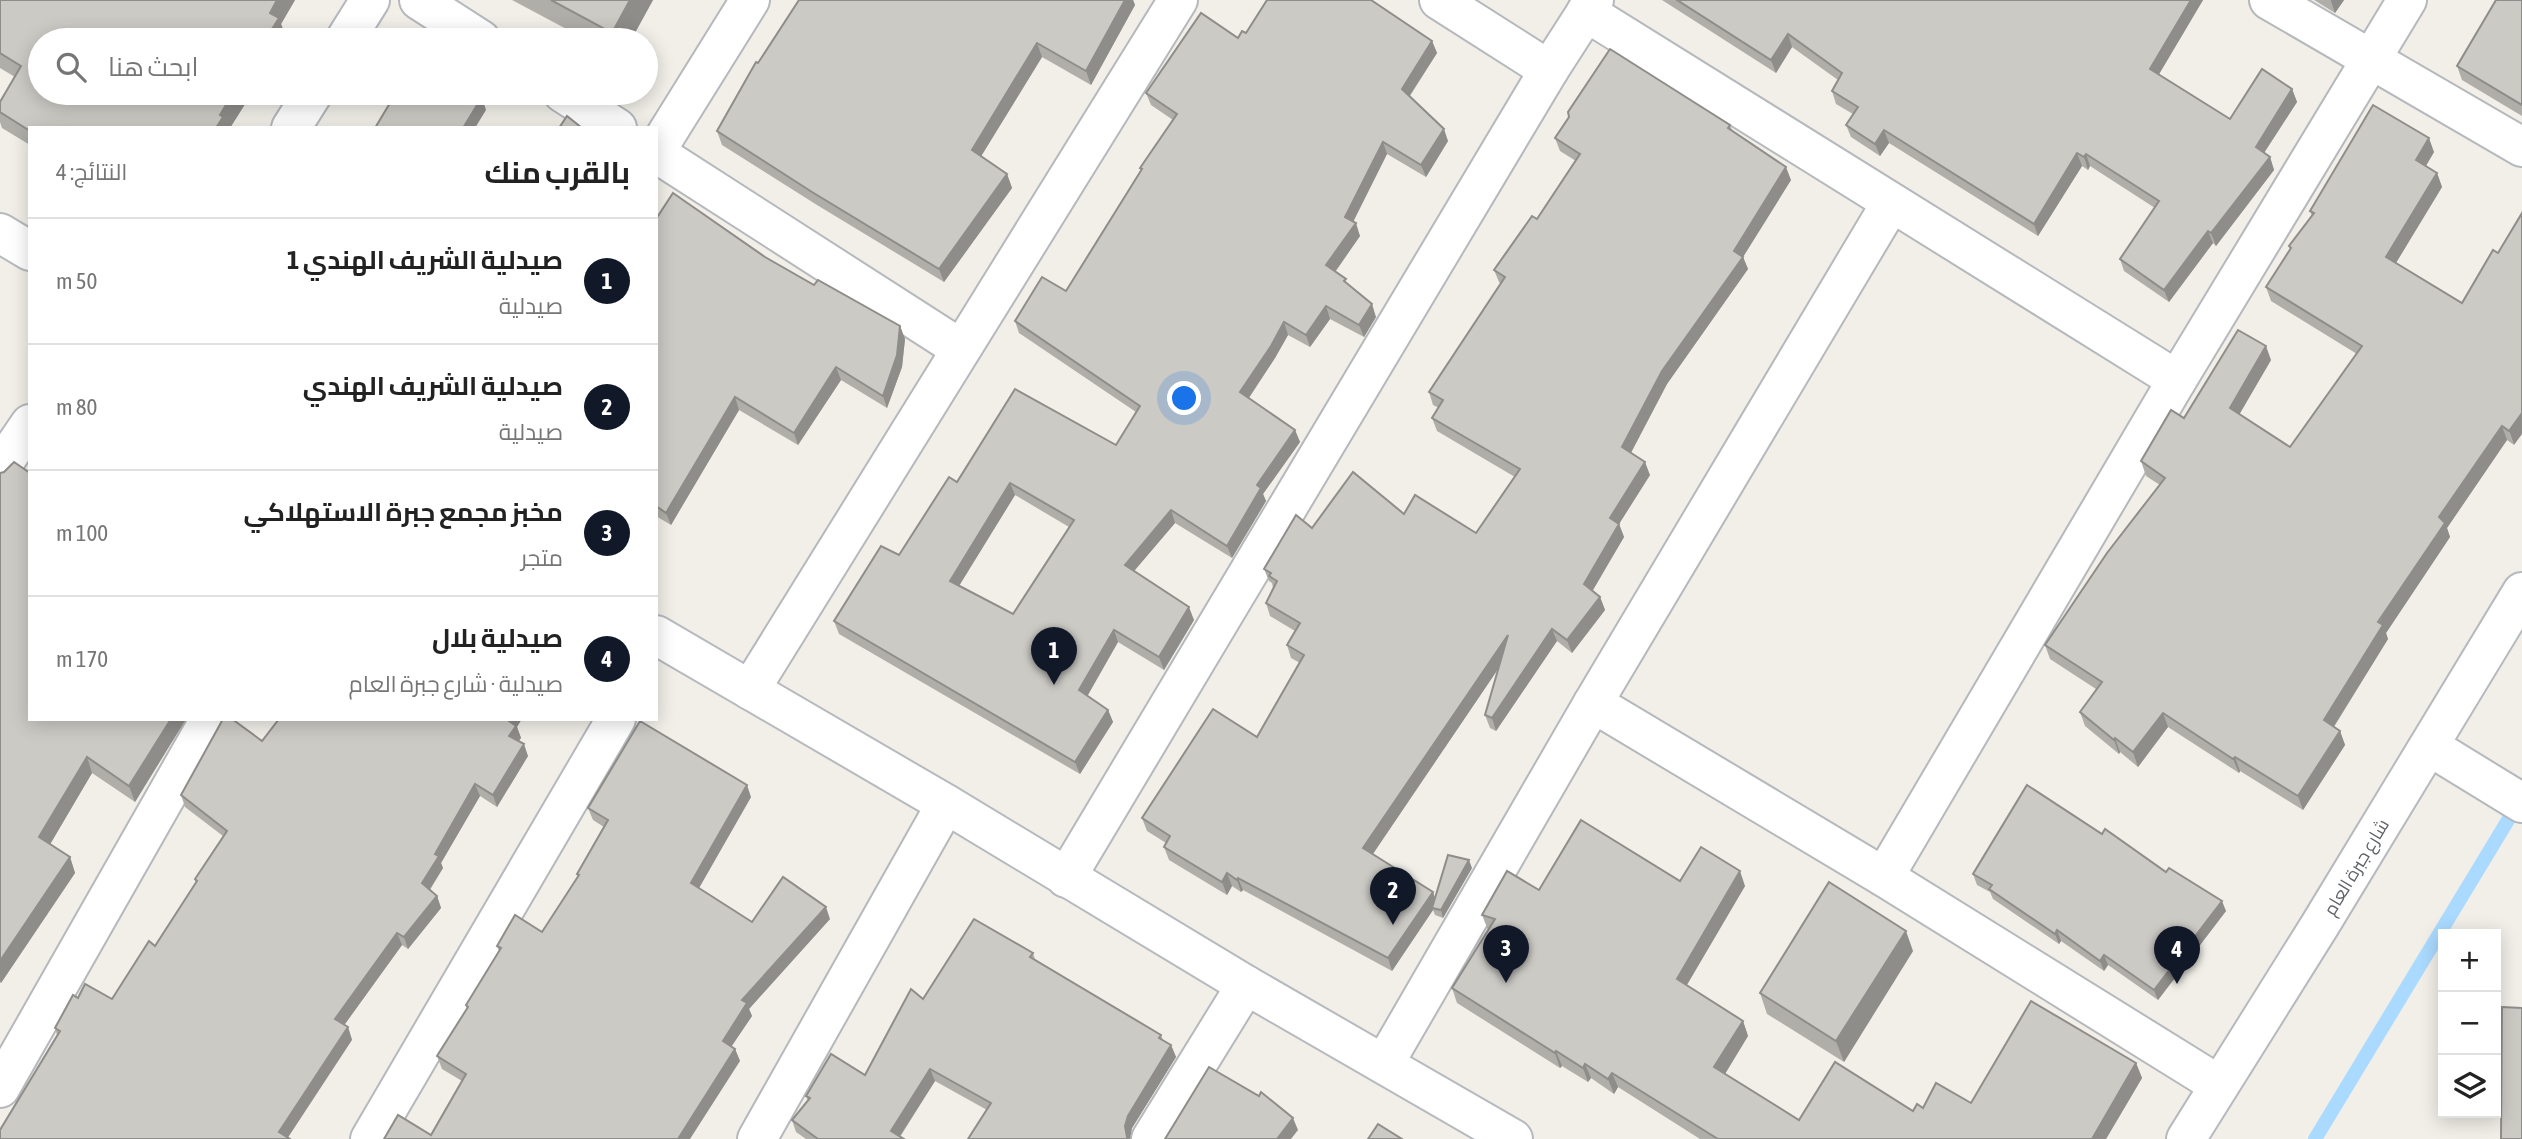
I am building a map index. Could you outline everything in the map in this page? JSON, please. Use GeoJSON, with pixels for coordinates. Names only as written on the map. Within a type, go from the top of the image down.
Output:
{"type":"FeatureCollection","features":[{"type":"Feature","properties":{"kind":"street"},"geometry":{"type":"LineString","coordinates":[[352,28],[370,0]]}},
{"type":"Feature","properties":{"kind":"street"},"geometry":{"type":"LineString","coordinates":[[419,0],[462,28]]}},
{"type":"Feature","properties":{"kind":"street"},"geometry":{"type":"LineString","coordinates":[[658,149],[750,0]]}},
{"type":"Feature","properties":{"kind":"street"},"geometry":{"type":"LineString","coordinates":[[750,690],[1178,0]]}},
{"type":"Feature","properties":{"kind":"street"},"geometry":{"type":"LineString","coordinates":[[1438,0],[1549,70]]}},
{"type":"Feature","properties":{"kind":"street"},"geometry":{"type":"LineString","coordinates":[[2269,0],[2522,148]]}},
{"type":"Feature","properties":{"kind":"street"},"geometry":{"type":"LineString","coordinates":[[1884,877],[2177,380],[2407,0]]}},
{"type":"Feature","properties":{"kind":"street"},"geometry":{"type":"LineString","coordinates":[[1066,878],[1549,70],[1590,6],[1891,203],[2177,380]]}},
{"type":"Feature","properties":{"kind":"street"},"geometry":{"type":"LineString","coordinates":[[292,126],[305,105]]}},
{"type":"Feature","properties":{"kind":"street"},"geometry":{"type":"LineString","coordinates":[[581,105],[614,126]]}},
{"type":"Feature","properties":{"kind":"street"},"geometry":{"type":"LineString","coordinates":[[658,153],[961,349]]}},
{"type":"Feature","properties":{"kind":"street"},"geometry":{"type":"LineString","coordinates":[[1384,1064],[1593,703],[1891,203]]}},
{"type":"Feature","properties":{"kind":"street"},"geometry":{"type":"LineString","coordinates":[[0,233],[28,250]]}},
{"type":"Feature","properties":{"kind":"street"},"geometry":{"type":"LineString","coordinates":[[0,468],[28,427]]}},
{"type":"Feature","properties":{"kind":"street","name":"شارع جبرة العام"},"geometry":{"type":"LineString","coordinates":[[2186,1139],[2320,925],[2522,592]]}},
{"type":"Feature","properties":{"kind":"street"},"geometry":{"type":"LineString","coordinates":[[658,641],[750,690],[946,804],[1246,985],[1513,1139]]}},
{"type":"Feature","properties":{"kind":"street"},"geometry":{"type":"LineString","coordinates":[[1593,703],[1884,877],[2218,1085]]}},
{"type":"Feature","properties":{"kind":"street"},"geometry":{"type":"LineString","coordinates":[[0,1088],[209,721]]}},
{"type":"Feature","properties":{"kind":"street"},"geometry":{"type":"LineString","coordinates":[[370,1139],[615,721]]}},
{"type":"Feature","properties":{"kind":"street"},"geometry":{"type":"LineString","coordinates":[[2429,746],[2522,803]]}},
{"type":"Feature","properties":{"kind":"street"},"geometry":{"type":"LineString","coordinates":[[757,1139],[946,804]]}},
{"type":"Feature","properties":{"kind":"street"},"geometry":{"type":"LineString","coordinates":[[1151,1139],[1246,985]]}},
{"type":"Feature","properties":{"kind":"building"},"geometry":{"type":"Polygon","coordinates":[[[0,0],[277,0],[270,13],[279,18],[273,28],[28,28],[28,105],[226,105],[217,126],[28,126],[28,130],[0,112],[0,102],[21,66],[0,53],[0,0]]]}},
{"type":"Feature","properties":{"kind":"building"},"geometry":{"type":"Polygon","coordinates":[[[551,0],[630,0],[615,28],[603,28],[551,0]]]}},
{"type":"Feature","properties":{"kind":"building"},"geometry":{"type":"Polygon","coordinates":[[[799,0],[1125,0],[1086,71],[1037,43],[972,150],[1007,174],[939,269],[717,131],[756,62],[758,63],[799,0]]]}},
{"type":"Feature","properties":{"kind":"building"},"geometry":{"type":"Polygon","coordinates":[[[1267,0],[1371,0],[1432,41],[1402,89],[1444,129],[1421,165],[1383,142],[1345,217],[1356,223],[1326,265],[1346,279],[1344,281],[1372,304],[1359,325],[1326,306],[1306,335],[1284,322],[1240,392],[1295,430],[1257,485],[1261,488],[1227,546],[1171,510],[1125,565],[1189,607],[1159,657],[1114,630],[1079,690],[1108,710],[1075,762],[834,621],[881,546],[899,555],[949,477],[957,482],[1015,389],[1116,445],[1140,406],[1015,321],[1042,277],[1066,291],[1142,169],[1140,168],[1177,114],[1146,93],[1201,13],[1238,38],[1242,31],[1246,33],[1267,0]],[[1010,483],[950,581],[1013,614],[1074,520],[1010,483]]]}},
{"type":"Feature","properties":{"kind":"building"},"geometry":{"type":"Polygon","coordinates":[[[1677,0],[2191,0],[2150,69],[2230,119],[2262,69],[2292,89],[2256,147],[2270,157],[2211,233],[2208,231],[2164,290],[2120,259],[2159,201],[2086,154],[2084,157],[2077,153],[2034,224],[1884,130],[1875,144],[1846,125],[1858,107],[1832,91],[1842,73],[1788,34],[1771,60],[1677,0]]]}},
{"type":"Feature","properties":{"kind":"building"},"geometry":{"type":"Polygon","coordinates":[[[2496,0],[2522,0],[2522,105],[2457,66],[2496,0]]]}},
{"type":"Feature","properties":{"kind":"building"},"geometry":{"type":"Polygon","coordinates":[[[1610,49],[1730,125],[1728,128],[1786,167],[1734,251],[1743,257],[1662,371],[1622,447],[1645,462],[1610,518],[1619,524],[1584,584],[1600,597],[1567,640],[1552,629],[1492,718],[1485,715],[1508,635],[1363,848],[1433,892],[1388,958],[1238,878],[1237,880],[1227,873],[1222,882],[1164,847],[1170,836],[1142,818],[1213,709],[1257,737],[1304,655],[1287,645],[1300,623],[1266,603],[1277,581],[1264,569],[1296,515],[1312,528],[1353,472],[1404,514],[1415,495],[1476,533],[1520,469],[1432,418],[1443,400],[1429,392],[1505,277],[1494,270],[1532,216],[1537,219],[1580,154],[1555,138],[1569,117],[1568,112],[1610,49]]]}},
{"type":"Feature","properties":{"kind":"building"},"geometry":{"type":"Polygon","coordinates":[[[389,105],[477,105],[464,126],[376,126],[389,105]]]}},
{"type":"Feature","properties":{"kind":"building"},"geometry":{"type":"Polygon","coordinates":[[[2373,105],[2429,138],[2416,160],[2437,173],[2386,257],[2462,303],[2493,250],[2498,253],[2522,213],[2522,413],[2509,431],[2502,426],[2439,517],[2445,523],[2378,622],[2383,625],[2324,720],[2340,731],[2298,796],[2235,757],[2233,759],[2163,713],[2133,752],[2080,712],[2102,682],[2045,645],[2107,553],[2165,478],[2141,461],[2171,410],[2184,418],[2238,330],[2266,346],[2230,408],[2290,447],[2362,346],[2266,287],[2291,248],[2289,246],[2314,213],[2310,211],[2373,105]]]}},
{"type":"Feature","properties":{"kind":"building"},"geometry":{"type":"Polygon","coordinates":[[[567,116],[580,126],[560,126],[567,116]]]}},
{"type":"Feature","properties":{"kind":"building"},"geometry":{"type":"Polygon","coordinates":[[[673,193],[765,257],[814,285],[818,280],[900,326],[897,355],[883,396],[836,367],[794,433],[735,397],[666,513],[658,507],[658,216],[673,193]]]}},
{"type":"Feature","properties":{"kind":"building"},"geometry":{"type":"Polygon","coordinates":[[[14,462],[28,472],[28,721],[170,721],[129,786],[87,757],[39,837],[70,857],[0,961],[0,473],[14,462]]]}},
{"type":"Feature","properties":{"kind":"building"},"geometry":{"type":"Polygon","coordinates":[[[222,721],[235,721],[262,741],[277,721],[509,721],[516,726],[509,736],[524,744],[493,795],[475,784],[435,854],[439,856],[422,883],[437,896],[404,937],[397,933],[335,1019],[348,1027],[279,1132],[290,1139],[0,1139],[0,1130],[60,1031],[55,1028],[73,995],[78,998],[85,984],[112,999],[149,941],[155,946],[227,831],[181,795],[222,721]]]}},
{"type":"Feature","properties":{"kind":"building"},"geometry":{"type":"Polygon","coordinates":[[[640,721],[747,785],[691,883],[752,922],[783,877],[826,907],[742,1000],[747,1003],[723,1041],[735,1049],[678,1139],[384,1139],[398,1115],[431,1135],[466,1074],[437,1056],[501,948],[497,946],[515,915],[542,932],[579,875],[577,874],[608,820],[588,808],[640,721]]]}},
{"type":"Feature","properties":{"kind":"building"},"geometry":{"type":"Polygon","coordinates":[[[2027,785],[2102,834],[2105,829],[2166,872],[2169,868],[2222,901],[2154,990],[2104,955],[2100,961],[2057,930],[2055,934],[1989,889],[1992,885],[1973,874],[2027,785]]]}},
{"type":"Feature","properties":{"kind":"building"},"geometry":{"type":"Polygon","coordinates":[[[1581,820],[1680,881],[1701,847],[1740,871],[1677,979],[1743,1021],[1714,1067],[1799,1120],[1835,1062],[1913,1111],[1917,1104],[1923,1108],[1936,1083],[1971,1103],[2031,1001],[2136,1063],[2092,1139],[1718,1139],[1612,1073],[1608,1079],[1585,1064],[1583,1068],[1556,1051],[1555,1053],[1452,988],[1495,919],[1482,915],[1507,871],[1539,890],[1581,820]]]}},
{"type":"Feature","properties":{"kind":"building"},"geometry":{"type":"Polygon","coordinates":[[[1448,855],[1469,860],[1441,910],[1432,908],[1448,855]]]}},
{"type":"Feature","properties":{"kind":"building"},"geometry":{"type":"Polygon","coordinates":[[[1829,882],[1906,931],[1836,1041],[1760,993],[1829,882]]]}},
{"type":"Feature","properties":{"kind":"building"},"geometry":{"type":"Polygon","coordinates":[[[974,919],[1033,953],[1030,957],[1161,1035],[1159,1038],[1171,1045],[1128,1116],[1125,1126],[1129,1139],[968,1139],[991,1103],[930,1069],[891,1131],[904,1139],[818,1139],[792,1120],[810,1098],[806,1096],[831,1054],[865,1075],[911,989],[923,999],[974,919]]]}},
{"type":"Feature","properties":{"kind":"building"},"geometry":{"type":"Polygon","coordinates":[[[2502,1007],[2522,1008],[2522,1139],[2501,1139],[2502,1007]]]}},
{"type":"Feature","properties":{"kind":"building"},"geometry":{"type":"Polygon","coordinates":[[[1209,1067],[1259,1096],[1261,1092],[1293,1118],[1277,1139],[1165,1139],[1209,1067]]]}},
{"type":"Feature","properties":{"kind":"building"},"geometry":{"type":"Polygon","coordinates":[[[1378,1124],[1402,1139],[1368,1139],[1378,1124]]]}},
{"type":"Feature","properties":{"kind":"waterway"},"geometry":{"type":"LineString","coordinates":[[2315,1139],[2519,802]]}},
{"type":"Feature","properties":{"kind":"place","name":"صيدلية الشريف الهندي 1"},"geometry":{"type":"Point","coordinates":[1054,685]}},
{"type":"Feature","properties":{"kind":"place","name":"صيدلية الشريف الهندي"},"geometry":{"type":"Point","coordinates":[1393,925]}},
{"type":"Feature","properties":{"kind":"place","name":"مخبز مجمع جبرة الاستهلاكي"},"geometry":{"type":"Point","coordinates":[1506,983]}},
{"type":"Feature","properties":{"kind":"place","name":"صيدلية بلال"},"geometry":{"type":"Point","coordinates":[2177,984]}}]}
